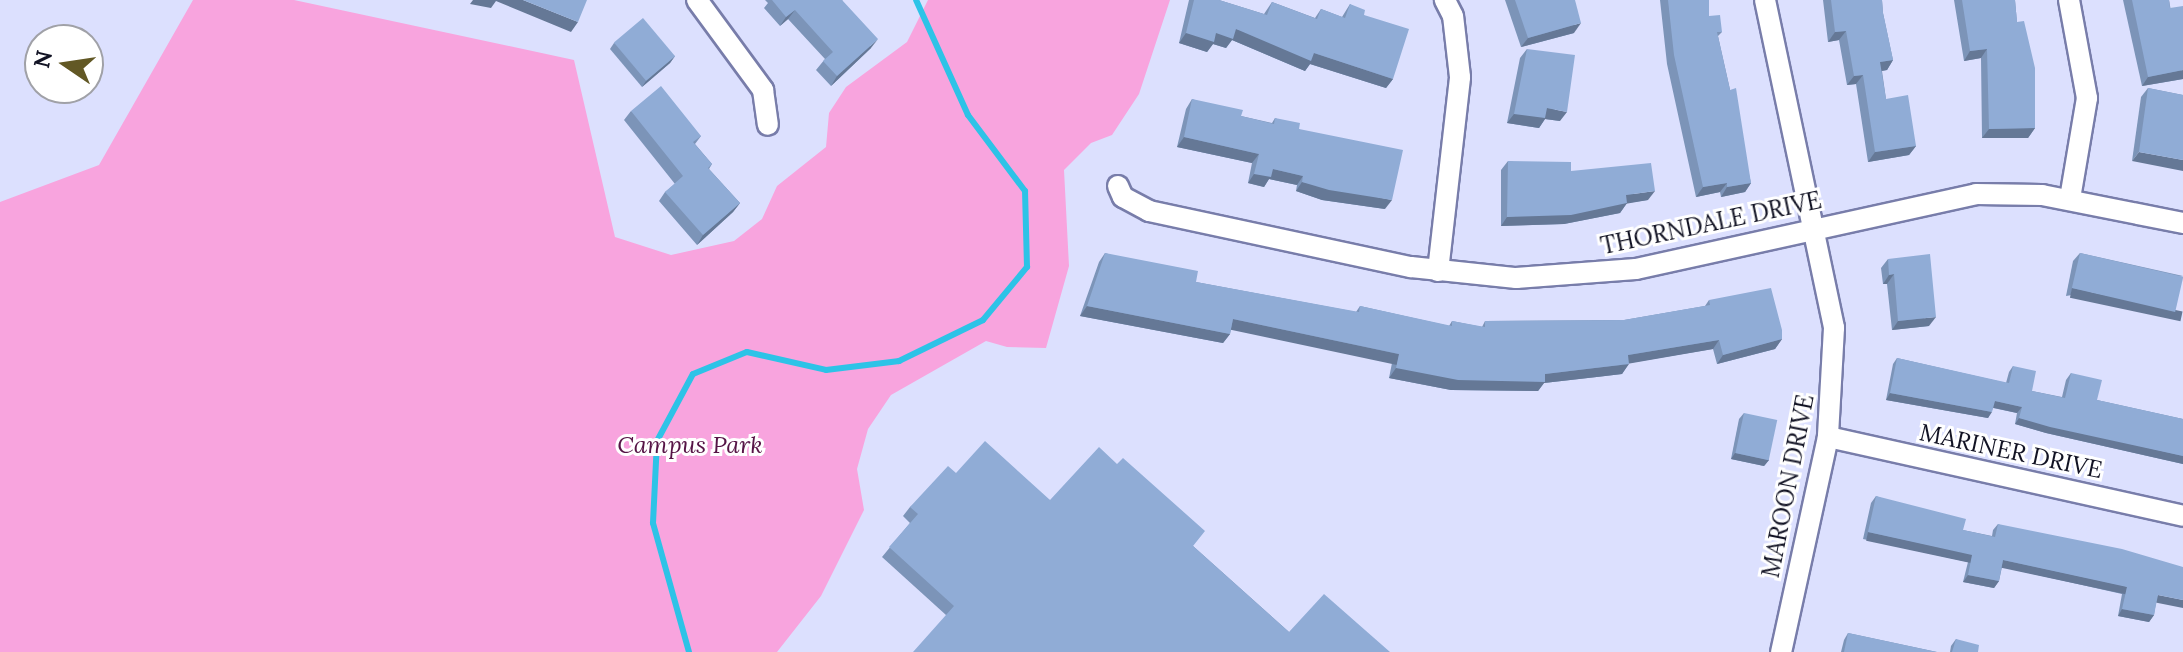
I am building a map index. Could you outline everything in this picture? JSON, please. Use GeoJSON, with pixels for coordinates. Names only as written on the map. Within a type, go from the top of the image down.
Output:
{"type":"FeatureCollection","features":[{"type":"Feature","properties":{"kind":"street"},"geometry":{"type":"LineString","coordinates":[[697,0],[763,90],[768,125]]}},
{"type":"Feature","properties":{"kind":"street"},"geometry":{"type":"LineString","coordinates":[[1438,271],[1460,77],[1453,16],[1445,0]]}},
{"type":"Feature","properties":{"kind":"street","name":"MAROON DRIVE"},"geometry":{"type":"LineString","coordinates":[[1765,0],[1834,328],[1828,437],[1781,652]]}},
{"type":"Feature","properties":{"kind":"street"},"geometry":{"type":"LineString","coordinates":[[2069,0],[2087,98],[2070,199]]}},
{"type":"Feature","properties":{"kind":"street","name":"THORNDALE DRIVE"},"geometry":{"type":"LineString","coordinates":[[1118,186],[1123,197],[1149,211],[1438,271],[1516,278],[1590,275],[1976,194],[2070,199],[2183,223]]}},
{"type":"Feature","properties":{"kind":"street","name":"MARINER DRIVE"},"geometry":{"type":"LineString","coordinates":[[1828,437],[2183,516]]}},
{"type":"Feature","properties":{"kind":"green space","name":"Campus Park"},"geometry":{"type":"Polygon","coordinates":[[[193,0],[294,0],[574,60],[615,237],[671,255],[734,241],[762,219],[777,186],[826,147],[829,113],[846,87],[907,42],[928,0],[1170,0],[1139,94],[1112,135],[1091,143],[1064,170],[1069,266],[1046,348],[1007,347],[986,341],[891,395],[868,429],[857,469],[864,510],[821,596],[777,652],[0,652],[0,202],[99,165],[193,0]]]}},
{"type":"Feature","properties":{"kind":"building"},"geometry":{"type":"Polygon","coordinates":[[[523,0],[587,0],[578,22],[523,0]]]}},
{"type":"Feature","properties":{"kind":"building"},"geometry":{"type":"Polygon","coordinates":[[[772,0],[842,0],[878,39],[837,76],[823,61],[833,52],[795,10],[786,17],[772,0]]]}},
{"type":"Feature","properties":{"kind":"building"},"geometry":{"type":"Polygon","coordinates":[[[1194,0],[1219,0],[1267,15],[1272,2],[1317,19],[1321,9],[1345,18],[1350,4],[1365,10],[1364,15],[1409,29],[1393,79],[1314,53],[1311,61],[1236,29],[1233,39],[1216,33],[1214,42],[1186,33],[1194,0]]]}},
{"type":"Feature","properties":{"kind":"building"},"geometry":{"type":"Polygon","coordinates":[[[1515,0],[1575,0],[1581,23],[1528,38],[1515,0]]]}},
{"type":"Feature","properties":{"kind":"building"},"geometry":{"type":"Polygon","coordinates":[[[1668,0],[1709,0],[1709,16],[1720,15],[1722,32],[1717,32],[1730,90],[1736,88],[1751,183],[1703,187],[1674,55],[1668,0]]]}},
{"type":"Feature","properties":{"kind":"building"},"geometry":{"type":"Polygon","coordinates":[[[1831,0],[1882,0],[1893,60],[1880,62],[1886,99],[1908,95],[1916,146],[1875,152],[1863,75],[1854,76],[1846,31],[1835,32],[1831,0]]]}},
{"type":"Feature","properties":{"kind":"building"},"geometry":{"type":"Polygon","coordinates":[[[1962,0],[2015,0],[2017,22],[2024,21],[2035,68],[2035,128],[1989,129],[1987,49],[1970,51],[1962,0]]]}},
{"type":"Feature","properties":{"kind":"building"},"geometry":{"type":"Polygon","coordinates":[[[2132,0],[2169,0],[2170,8],[2183,6],[2183,70],[2148,77],[2132,0]]]}},
{"type":"Feature","properties":{"kind":"building"},"geometry":{"type":"Polygon","coordinates":[[[643,18],[675,56],[646,81],[614,42],[643,18]]]}},
{"type":"Feature","properties":{"kind":"building"},"geometry":{"type":"Polygon","coordinates":[[[1527,49],[1575,55],[1567,112],[1547,108],[1545,118],[1514,114],[1527,49]]]}},
{"type":"Feature","properties":{"kind":"building"},"geometry":{"type":"Polygon","coordinates":[[[661,86],[701,136],[693,142],[712,164],[708,168],[740,203],[703,235],[665,192],[683,176],[631,111],[661,86]]]}},
{"type":"Feature","properties":{"kind":"building"},"geometry":{"type":"Polygon","coordinates":[[[2148,88],[2183,95],[2183,160],[2139,152],[2148,88]]]}},
{"type":"Feature","properties":{"kind":"building"},"geometry":{"type":"Polygon","coordinates":[[[1192,99],[1243,110],[1241,116],[1274,124],[1275,118],[1300,123],[1299,129],[1403,150],[1392,200],[1329,190],[1302,182],[1303,176],[1273,169],[1271,177],[1254,174],[1259,154],[1184,137],[1192,99]]]}},
{"type":"Feature","properties":{"kind":"building"},"geometry":{"type":"Polygon","coordinates":[[[1508,161],[1571,162],[1571,171],[1651,163],[1655,191],[1626,195],[1627,203],[1571,215],[1507,217],[1508,161]]]}},
{"type":"Feature","properties":{"kind":"building"},"geometry":{"type":"Polygon","coordinates":[[[1105,253],[1198,271],[1196,282],[1359,312],[1360,306],[1452,326],[1452,321],[1485,327],[1485,321],[1624,320],[1710,305],[1709,300],[1771,288],[1782,339],[1723,355],[1719,340],[1628,355],[1629,364],[1545,374],[1545,382],[1458,380],[1396,368],[1399,354],[1233,319],[1230,334],[1087,306],[1105,253]]]}},
{"type":"Feature","properties":{"kind":"building"},"geometry":{"type":"Polygon","coordinates":[[[2080,253],[2183,277],[2175,312],[2072,288],[2080,253]]]}},
{"type":"Feature","properties":{"kind":"building"},"geometry":{"type":"Polygon","coordinates":[[[1930,254],[1936,317],[1898,321],[1894,274],[1889,275],[1888,259],[1930,254]]]}},
{"type":"Feature","properties":{"kind":"building"},"geometry":{"type":"Polygon","coordinates":[[[1897,358],[2009,383],[2013,366],[2036,371],[2032,391],[2065,398],[2071,373],[2102,380],[2097,400],[2183,419],[2183,456],[2019,418],[2022,407],[1995,401],[1992,412],[1890,393],[1897,358]]]}},
{"type":"Feature","properties":{"kind":"building"},"geometry":{"type":"Polygon","coordinates":[[[1744,413],[1777,420],[1769,460],[1735,453],[1744,413]]]}},
{"type":"Feature","properties":{"kind":"building"},"geometry":{"type":"Polygon","coordinates":[[[985,441],[1050,500],[1099,447],[1117,464],[1123,458],[1205,531],[1193,546],[1289,632],[1324,594],[1390,652],[913,652],[954,606],[889,547],[918,514],[910,507],[948,466],[956,473],[985,441]]]}},
{"type":"Feature","properties":{"kind":"building"},"geometry":{"type":"Polygon","coordinates":[[[1876,496],[1966,519],[1963,530],[1995,537],[1998,524],[2122,549],[2183,567],[2183,600],[2158,595],[2154,615],[2122,609],[2127,587],[2003,560],[1999,581],[1968,575],[1972,555],[1868,532],[1876,496]]]}},
{"type":"Feature","properties":{"kind":"building"},"geometry":{"type":"Polygon","coordinates":[[[1848,633],[1937,652],[1844,652],[1848,633]]]}},
{"type":"Feature","properties":{"kind":"building"},"geometry":{"type":"Polygon","coordinates":[[[1956,639],[1979,645],[1978,652],[1952,652],[1956,639]]]}},
{"type":"Feature","properties":{"kind":"waterway"},"geometry":{"type":"LineString","coordinates":[[689,652],[653,523],[657,441],[693,374],[747,352],[826,370],[899,361],[983,320],[1027,267],[1025,191],[968,115],[916,0]]}}]}
